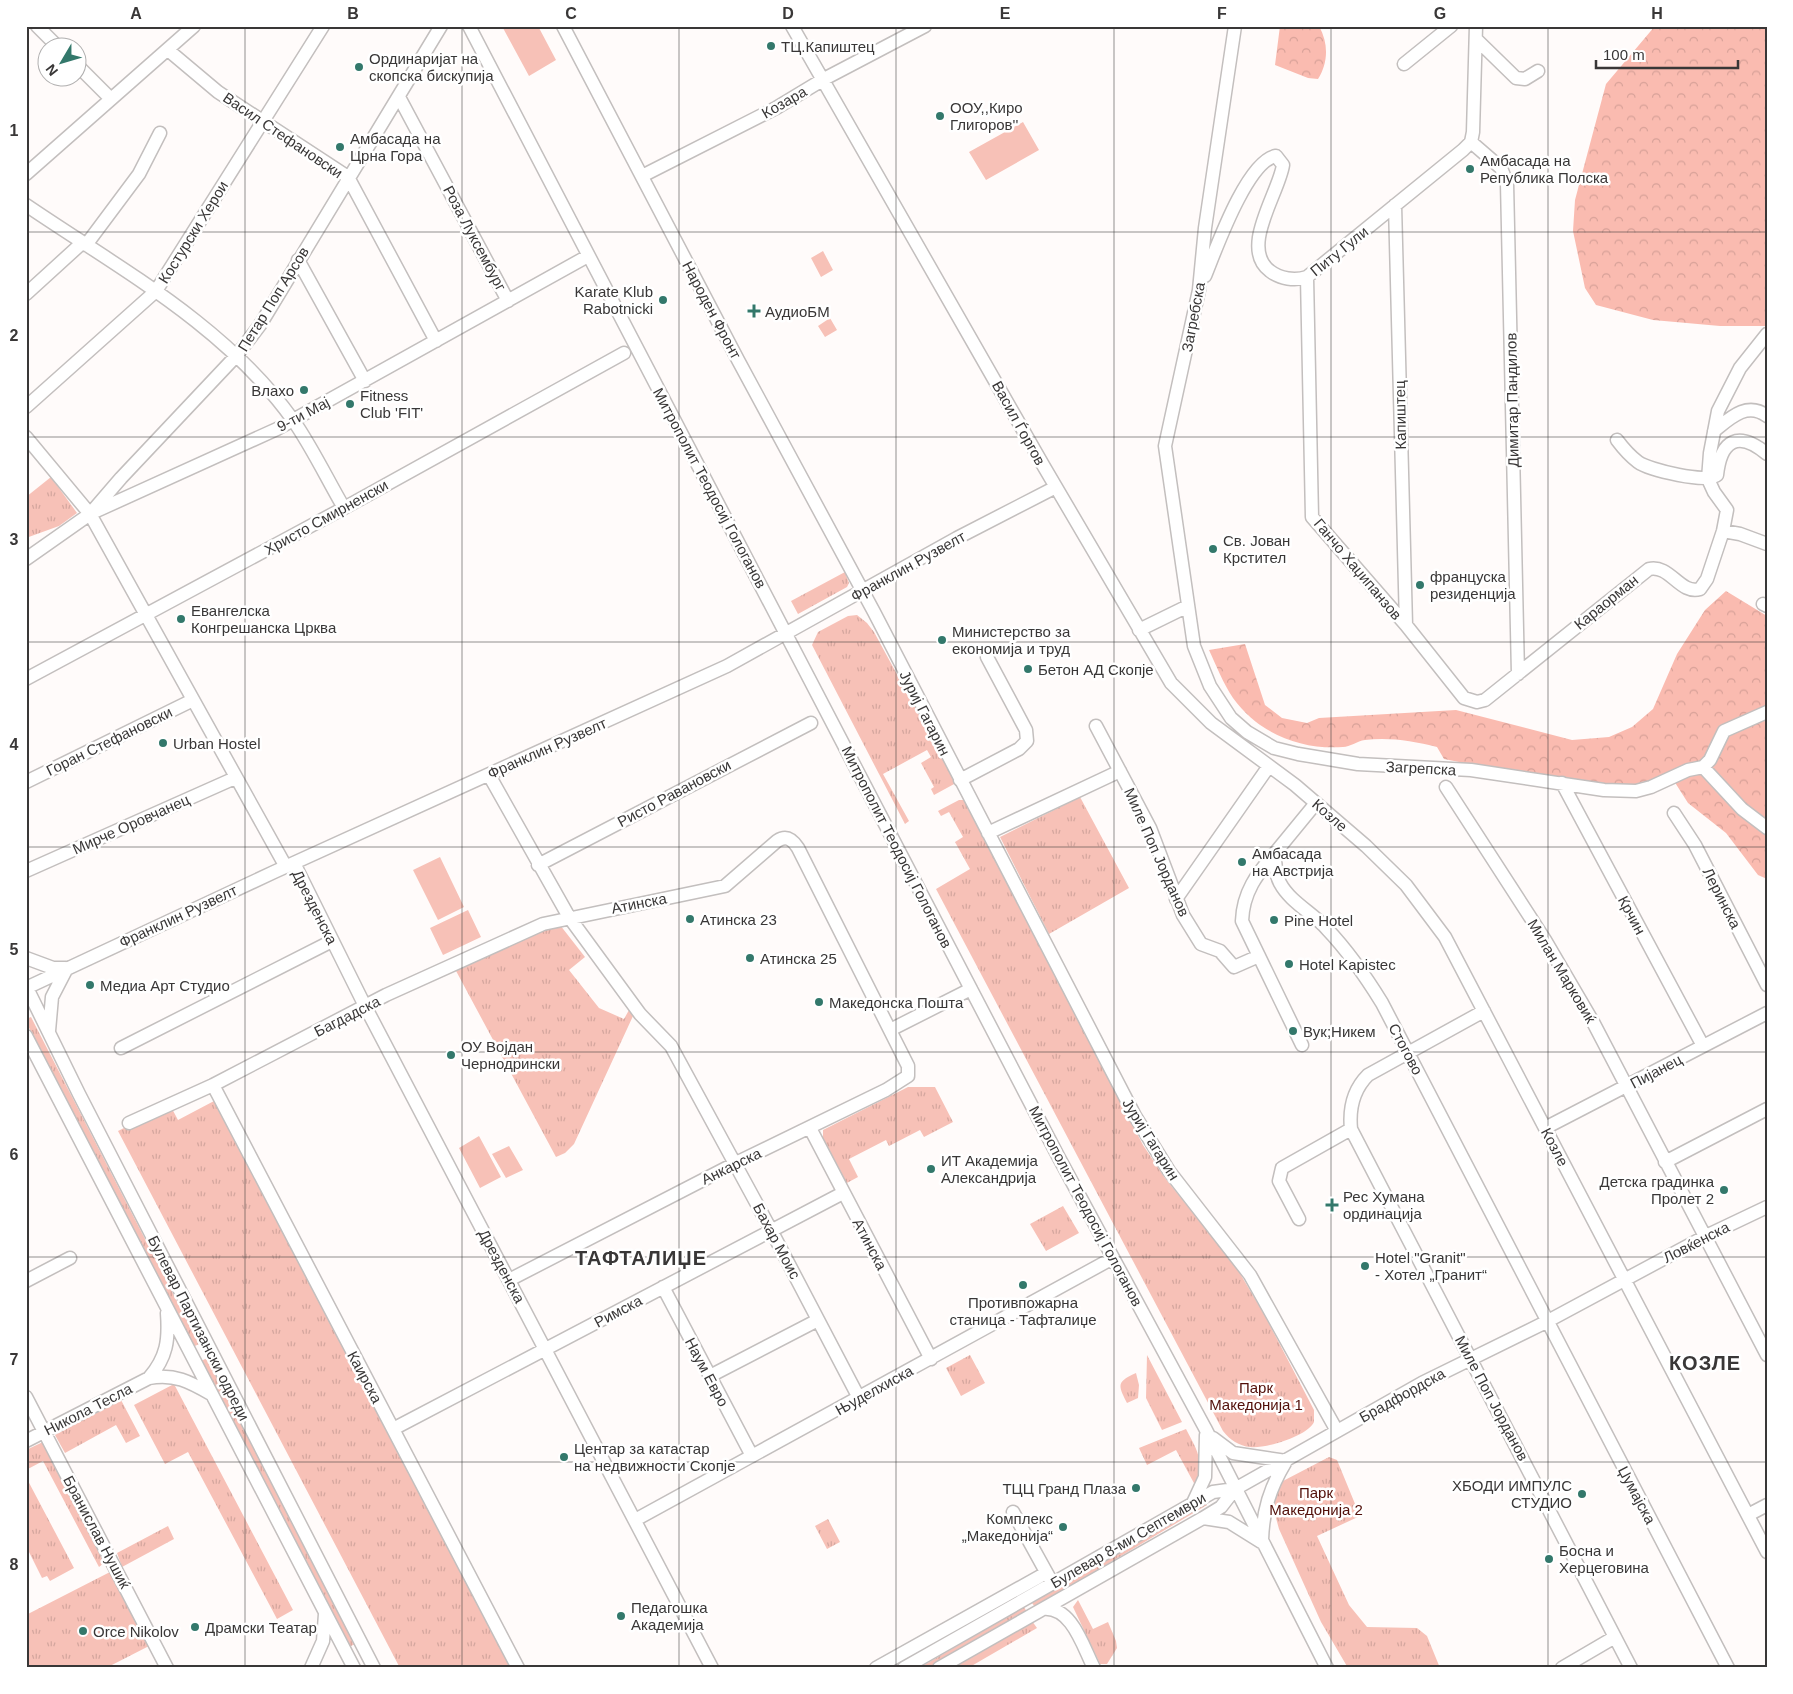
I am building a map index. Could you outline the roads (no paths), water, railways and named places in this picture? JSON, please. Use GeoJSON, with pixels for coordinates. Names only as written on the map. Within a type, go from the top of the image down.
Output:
{"type":"FeatureCollection","features":[{"type":"Feature","properties":{"kind":"street"},"geometry":{"type":"LineString","coordinates":[[37,26],[49,38]]}},
{"type":"Feature","properties":{"kind":"street"},"geometry":{"type":"LineString","coordinates":[[26,174],[194,26]]}},
{"type":"Feature","properties":{"kind":"street","name":"Костурски Херои"},"geometry":{"type":"LineString","coordinates":[[26,407],[156,291],[323,26]]}},
{"type":"Feature","properties":{"kind":"street","name":"Петар Поп Арсов"},"geometry":{"type":"LineString","coordinates":[[26,559],[90,514],[121,478],[238,355],[260,325],[441,26]]}},
{"type":"Feature","properties":{"kind":"street","name":"Митрополит Теодосиј Гологанов"},"geometry":{"type":"LineString","coordinates":[[469,26],[971,989],[1205,1428],[1327,1668]]}},
{"type":"Feature","properties":{"kind":"street","name":"Народен Фронт"},"geometry":{"type":"LineString","coordinates":[[563,26],[863,592]]}},
{"type":"Feature","properties":{"kind":"street","name":"Васил Ѓоргов"},"geometry":{"type":"LineString","coordinates":[[792,26],[1056,487],[1171,683],[1192,705],[1228,737],[1290,782]]}},
{"type":"Feature","properties":{"kind":"street","name":"Козара"},"geometry":{"type":"LineString","coordinates":[[642,176],[776,108],[824,79],[926,26]]}},
{"type":"Feature","properties":{"kind":"street"},"geometry":{"type":"LineString","coordinates":[[1471,142],[1473,132],[1476,26]]}},
{"type":"Feature","properties":{"kind":"street","name":"Загребска"},"geometry":{"type":"LineString","coordinates":[[1188,606],[1165,446],[1199,290],[1205,228],[1234,27]]}},
{"type":"Feature","properties":{"kind":"street"},"geometry":{"type":"LineString","coordinates":[[1404,64],[1446,28]]}},
{"type":"Feature","properties":{"kind":"street"},"geometry":{"type":"LineString","coordinates":[[1476,39],[1516,78],[1525,79],[1538,71]]}},
{"type":"Feature","properties":{"kind":"street","name":"Васил Стефановски"},"geometry":{"type":"LineString","coordinates":[[168,50],[218,92],[348,177],[436,341]]}},
{"type":"Feature","properties":{"kind":"street"},"geometry":{"type":"LineString","coordinates":[[88,76],[110,99]]}},
{"type":"Feature","properties":{"kind":"street","name":"Роза Луксембург"},"geometry":{"type":"LineString","coordinates":[[398,97],[508,301]]}},
{"type":"Feature","properties":{"kind":"street"},"geometry":{"type":"LineString","coordinates":[[26,294],[84,244],[139,174],[160,133]]}},
{"type":"Feature","properties":{"kind":"street","name":"Питу Гули"},"geometry":{"type":"LineString","coordinates":[[1199,290],[1231,212],[1264,161],[1276,156],[1283,165],[1263,218],[1259,238],[1262,261],[1274,275],[1297,280],[1307,277],[1471,142]]}},
{"type":"Feature","properties":{"kind":"street","name":"Димитар Пандилов"},"geometry":{"type":"LineString","coordinates":[[1471,142],[1501,168],[1507,183],[1518,674]]}},
{"type":"Feature","properties":{"kind":"street"},"geometry":{"type":"LineString","coordinates":[[26,205],[156,291],[238,355],[293,420],[344,508]]}},
{"type":"Feature","properties":{"kind":"street","name":"Капиштец"},"geometry":{"type":"LineString","coordinates":[[1395,205],[1406,625]]}},
{"type":"Feature","properties":{"kind":"street","name":"9-ти Мај"},"geometry":{"type":"LineString","coordinates":[[90,514],[293,420],[588,256]]}},
{"type":"Feature","properties":{"kind":"street"},"geometry":{"type":"LineString","coordinates":[[298,260],[365,381]]}},
{"type":"Feature","properties":{"kind":"street","name":"Ганчо Хаџипанзов"},"geometry":{"type":"LineString","coordinates":[[1307,277],[1312,517],[1406,625],[1464,698],[1477,702],[1485,700]]}},
{"type":"Feature","properties":{"kind":"street"},"geometry":{"type":"LineString","coordinates":[[1708,479],[1710,453],[1718,411],[1728,387],[1740,368],[1767,334]]}},
{"type":"Feature","properties":{"kind":"street","name":"Христо Смирненски"},"geometry":{"type":"LineString","coordinates":[[26,679],[344,508],[624,353]]}},
{"type":"Feature","properties":{"kind":"street"},"geometry":{"type":"LineString","coordinates":[[1714,431],[1738,412],[1747,410],[1760,411],[1767,416]]}},
{"type":"Feature","properties":{"kind":"street","name":"Дрезденска"},"geometry":{"type":"LineString","coordinates":[[26,437],[90,514],[235,778],[290,865],[332,941],[712,1668]]}},
{"type":"Feature","properties":{"kind":"street"},"geometry":{"type":"LineString","coordinates":[[1617,440],[1628,454],[1640,464],[1667,472],[1708,479],[1717,475],[1720,454],[1725,447],[1736,441],[1750,442],[1767,454]]}},
{"type":"Feature","properties":{"kind":"street","name":"Караорман"},"geometry":{"type":"LineString","coordinates":[[1485,700],[1649,569],[1661,569],[1686,587],[1696,590],[1700,589],[1707,578],[1723,530],[1727,510],[1714,492],[1708,479]]}},
{"type":"Feature","properties":{"kind":"street","name":"Франклин Рузвелт"},"geometry":{"type":"LineString","coordinates":[[26,987],[727,666],[958,538],[1056,487]]}},
{"type":"Feature","properties":{"kind":"street"},"geometry":{"type":"LineString","coordinates":[[1723,530],[1760,539],[1767,544]]}},
{"type":"Feature","properties":{"kind":"street","name":"Јуриј Гагарин"},"geometry":{"type":"LineString","coordinates":[[863,592],[1135,1116],[1169,1171],[1250,1275],[1337,1431]]}},
{"type":"Feature","properties":{"kind":"street"},"geometry":{"type":"LineString","coordinates":[[1139,630],[1188,606]]}},
{"type":"Feature","properties":{"kind":"street","name":"Загрепска"},"geometry":{"type":"LineString","coordinates":[[1188,606],[1194,646],[1199,662],[1219,702],[1231,718],[1247,732],[1274,748],[1358,764],[1471,770],[1604,790],[1636,791],[1651,788],[1688,770],[1703,767]]}},
{"type":"Feature","properties":{"kind":"street"},"geometry":{"type":"LineString","coordinates":[[960,780],[1020,749],[1027,741],[1026,730],[987,657]]}},
{"type":"Feature","properties":{"kind":"street","name":"Горан Стефановски"},"geometry":{"type":"LineString","coordinates":[[26,782],[192,700]]}},
{"type":"Feature","properties":{"kind":"street"},"geometry":{"type":"LineString","coordinates":[[1767,712],[1728,728],[1720,736],[1713,753],[1703,767],[1742,809],[1767,828]]}},
{"type":"Feature","properties":{"kind":"street","name":"Ристо Равановски"},"geometry":{"type":"LineString","coordinates":[[538,865],[811,724]]}},
{"type":"Feature","properties":{"kind":"street","name":"Миле Поп Јорданов"},"geometry":{"type":"LineString","coordinates":[[1096,726],[1150,828],[1183,915],[1202,944],[1220,951],[1234,967],[1258,956]]}},
{"type":"Feature","properties":{"kind":"street"},"geometry":{"type":"LineString","coordinates":[[1176,899],[1270,766]]}},
{"type":"Feature","properties":{"kind":"street"},"geometry":{"type":"LineString","coordinates":[[988,833],[1120,771]]}},
{"type":"Feature","properties":{"kind":"street","name":"Бахар Моис"},"geometry":{"type":"LineString","coordinates":[[489,775],[569,917],[640,1014],[671,1046],[736,1163],[859,1398]]}},
{"type":"Feature","properties":{"kind":"street","name":"Мирче Оровчанец"},"geometry":{"type":"LineString","coordinates":[[26,871],[235,778]]}},
{"type":"Feature","properties":{"kind":"street","name":"Козле"},"geometry":{"type":"LineString","coordinates":[[1290,782],[1386,864],[1423,906],[1445,937],[1767,1552]]}},
{"type":"Feature","properties":{"kind":"street","name":"Крчин"},"geometry":{"type":"LineString","coordinates":[[1562,783],[1703,1046]]}},
{"type":"Feature","properties":{"kind":"street","name":"Милан Марковиќ"},"geometry":{"type":"LineString","coordinates":[[1446,787],[1568,979],[1706,1236],[1767,1355]]}},
{"type":"Feature","properties":{"kind":"street"},"geometry":{"type":"LineString","coordinates":[[1302,1045],[1242,921],[1243,904],[1251,885],[1316,803]]}},
{"type":"Feature","properties":{"kind":"street","name":"Леринска"},"geometry":{"type":"LineString","coordinates":[[1674,813],[1695,845],[1767,985]]}},
{"type":"Feature","properties":{"kind":"street","name":"Анкарска"},"geometry":{"type":"LineString","coordinates":[[509,1280],[736,1163],[886,1090],[908,1076],[908,1066],[798,848],[791,840],[779,840],[726,885],[709,889]]}},
{"type":"Feature","properties":{"kind":"street","name":"Стогово"},"geometry":{"type":"LineString","coordinates":[[1275,853],[1276,870],[1280,882],[1287,892],[1326,928],[1356,962],[1382,1004],[1546,1322]]}},
{"type":"Feature","properties":{"kind":"street","name":"Атинска"},"geometry":{"type":"LineString","coordinates":[[569,917],[709,889]]}},
{"type":"Feature","properties":{"kind":"street","name":"Багдадска"},"geometry":{"type":"LineString","coordinates":[[129,1123],[213,1085],[365,1006],[529,930],[569,917]]}},
{"type":"Feature","properties":{"kind":"street"},"geometry":{"type":"LineString","coordinates":[[121,1048],[332,941]]}},
{"type":"Feature","properties":{"kind":"street"},"geometry":{"type":"LineString","coordinates":[[26,958],[54,968],[67,968],[52,997],[49,1034]]}},
{"type":"Feature","properties":{"kind":"street","name":"Булевар Партизански одреди"},"geometry":{"type":"LineString","coordinates":[[26,987],[374,1668]]}},
{"type":"Feature","properties":{"kind":"street"},"geometry":{"type":"LineString","coordinates":[[890,1030],[971,989]]}},
{"type":"Feature","properties":{"kind":"street","name":"Миле Поп Јорданов"},"geometry":{"type":"LineString","coordinates":[[1484,1011],[1407,1052],[1361,1081],[1353,1099],[1350,1114],[1351,1129],[1632,1668]]}},
{"type":"Feature","properties":{"kind":"street","name":"Пијанец"},"geometry":{"type":"LineString","coordinates":[[1545,1128],[1767,1013]]}},
{"type":"Feature","properties":{"kind":"street","name":"Булевар Партизански одреди"},"geometry":{"type":"LineString","coordinates":[[27,1041],[354,1668]]}},
{"type":"Feature","properties":{"kind":"street","name":"Каирска"},"geometry":{"type":"LineString","coordinates":[[213,1085],[518,1668]]}},
{"type":"Feature","properties":{"kind":"street"},"geometry":{"type":"LineString","coordinates":[[1665,1162],[1767,1110]]}},
{"type":"Feature","properties":{"kind":"street","name":"Атинска"},"geometry":{"type":"LineString","coordinates":[[810,1128],[930,1359]]}},
{"type":"Feature","properties":{"kind":"street"},"geometry":{"type":"LineString","coordinates":[[1299,1219],[1279,1181],[1282,1168],[1351,1129]]}},
{"type":"Feature","properties":{"kind":"street","name":"Римска"},"geometry":{"type":"LineString","coordinates":[[393,1429],[843,1192]]}},
{"type":"Feature","properties":{"kind":"street","name":"Ловќенска"},"geometry":{"type":"LineString","coordinates":[[1625,1280],[1706,1236],[1767,1206]]}},
{"type":"Feature","properties":{"kind":"street"},"geometry":{"type":"LineString","coordinates":[[26,1281],[70,1258]]}},
{"type":"Feature","properties":{"kind":"street","name":"Њуделхиска"},"geometry":{"type":"LineString","coordinates":[[635,1520],[1113,1258]]}},
{"type":"Feature","properties":{"kind":"street","name":"Брадфордска"},"geometry":{"type":"LineString","coordinates":[[1235,1489],[1471,1358],[1546,1322],[1625,1280]]}},
{"type":"Feature","properties":{"kind":"street","name":"Наум Евро"},"geometry":{"type":"LineString","coordinates":[[663,1287],[752,1456]]}},
{"type":"Feature","properties":{"kind":"street","name":"Никола Тесла"},"geometry":{"type":"LineString","coordinates":[[149,1378],[161,1364],[165,1353],[168,1329],[166,1308]]}},
{"type":"Feature","properties":{"kind":"street"},"geometry":{"type":"LineString","coordinates":[[710,1376],[818,1320]]}},
{"type":"Feature","properties":{"kind":"street","name":"Џумајска"},"geometry":{"type":"LineString","coordinates":[[1546,1322],[1728,1668]]}},
{"type":"Feature","properties":{"kind":"street","name":"Никола Тесла"},"geometry":{"type":"LineString","coordinates":[[26,1441],[149,1378],[162,1375],[177,1376],[211,1394]]}},
{"type":"Feature","properties":{"kind":"street","name":"Бранислав Нушиќ"},"geometry":{"type":"LineString","coordinates":[[26,1397],[167,1668]]}},
{"type":"Feature","properties":{"kind":"street"},"geometry":{"type":"LineString","coordinates":[[1205,1428],[1219,1444],[1233,1454],[1286,1461],[1272,1486],[1266,1502],[1262,1520],[1262,1543]]}},
{"type":"Feature","properties":{"kind":"street"},"geometry":{"type":"LineString","coordinates":[[1193,1502],[1205,1477],[1207,1452],[1205,1428]]}},
{"type":"Feature","properties":{"kind":"street","name":"Булевар 8-ми Септември"},"geometry":{"type":"LineString","coordinates":[[904,1668],[1050,1578],[1213,1492],[1235,1489]]}},
{"type":"Feature","properties":{"kind":"street","name":"Булевар 8-ми Септември"},"geometry":{"type":"LineString","coordinates":[[939,1668],[1203,1518],[1221,1507],[1235,1489]]}},
{"type":"Feature","properties":{"kind":"street"},"geometry":{"type":"LineString","coordinates":[[1748,1515],[1767,1505]]}},
{"type":"Feature","properties":{"kind":"street"},"geometry":{"type":"LineString","coordinates":[[876,1668],[1050,1578],[1012,1512]]}},
{"type":"Feature","properties":{"kind":"street"},"geometry":{"type":"LineString","coordinates":[[1203,1518],[1229,1522],[1262,1543]]}},
{"type":"Feature","properties":{"kind":"street"},"geometry":{"type":"LineString","coordinates":[[1066,1616],[1068,1600],[1074,1592]]}},
{"type":"Feature","properties":{"kind":"street"},"geometry":{"type":"LineString","coordinates":[[1043,1609],[1055,1610],[1066,1616],[1094,1668]]}},
{"type":"Feature","properties":{"kind":"street"},"geometry":{"type":"LineString","coordinates":[[311,1668],[324,1641],[325,1612]]}},
{"type":"Feature","properties":{"kind":"street"},"geometry":{"type":"LineString","coordinates":[[1562,1668],[1578,1664],[1616,1637]]}},
{"type":"Feature","properties":{"kind":"place","name":"ТЦ.Капиштец"},"geometry":{"type":"Point","coordinates":[771,46]}},
{"type":"Feature","properties":{"kind":"place","name":"Ординаријат на скопска бискупија"},"geometry":{"type":"Point","coordinates":[359,67]}},
{"type":"Feature","properties":{"kind":"place","name":"ООУ,,Киро Глигоров''"},"geometry":{"type":"Point","coordinates":[940,116]}},
{"type":"Feature","properties":{"kind":"place","name":"Амбасада на Црна Гора"},"geometry":{"type":"Point","coordinates":[340,147]}},
{"type":"Feature","properties":{"kind":"place","name":"Амбасада на Република Полска"},"geometry":{"type":"Point","coordinates":[1470,169]}},
{"type":"Feature","properties":{"kind":"place","name":"Karate Klub Rabotnicki"},"geometry":{"type":"Point","coordinates":[663,300]}},
{"type":"Feature","properties":{"kind":"place","name":"АудиоБМ"},"geometry":{"type":"Point","coordinates":[754,311]}},
{"type":"Feature","properties":{"kind":"place","name":"Влахо"},"geometry":{"type":"Point","coordinates":[304,390]}},
{"type":"Feature","properties":{"kind":"place","name":"Fitness Club 'FIT'"},"geometry":{"type":"Point","coordinates":[350,404]}},
{"type":"Feature","properties":{"kind":"place","name":"Св. Јован Крстител"},"geometry":{"type":"Point","coordinates":[1213,549]}},
{"type":"Feature","properties":{"kind":"place","name":"француска резиденција"},"geometry":{"type":"Point","coordinates":[1420,585]}},
{"type":"Feature","properties":{"kind":"place","name":"Евангелска Конгрешанска Црква"},"geometry":{"type":"Point","coordinates":[181,619]}},
{"type":"Feature","properties":{"kind":"place","name":"Министерство за економија и труд"},"geometry":{"type":"Point","coordinates":[942,640]}},
{"type":"Feature","properties":{"kind":"place","name":"Бетон АД Скопје"},"geometry":{"type":"Point","coordinates":[1028,669]}},
{"type":"Feature","properties":{"kind":"place","name":"Urban Hostel"},"geometry":{"type":"Point","coordinates":[163,743]}},
{"type":"Feature","properties":{"kind":"place","name":"Амбасада на Австрија"},"geometry":{"type":"Point","coordinates":[1242,862]}},
{"type":"Feature","properties":{"kind":"place","name":"Атинска 23"},"geometry":{"type":"Point","coordinates":[690,919]}},
{"type":"Feature","properties":{"kind":"place","name":"Pine Hotel"},"geometry":{"type":"Point","coordinates":[1274,920]}},
{"type":"Feature","properties":{"kind":"place","name":"Атинска 25"},"geometry":{"type":"Point","coordinates":[750,958]}},
{"type":"Feature","properties":{"kind":"place","name":"Hotel Kapistec"},"geometry":{"type":"Point","coordinates":[1289,964]}},
{"type":"Feature","properties":{"kind":"place","name":"Медиа Арт Студио"},"geometry":{"type":"Point","coordinates":[90,985]}},
{"type":"Feature","properties":{"kind":"place","name":"Македонска Пошта"},"geometry":{"type":"Point","coordinates":[819,1002]}},
{"type":"Feature","properties":{"kind":"place","name":"Вук;Никем"},"geometry":{"type":"Point","coordinates":[1293,1031]}},
{"type":"Feature","properties":{"kind":"place","name":"ОУ Војдан Чернодрински"},"geometry":{"type":"Point","coordinates":[451,1055]}},
{"type":"Feature","properties":{"kind":"place","name":"ИТ Академија Александрија"},"geometry":{"type":"Point","coordinates":[931,1169]}},
{"type":"Feature","properties":{"kind":"place","name":"Детска градинка Пролет 2"},"geometry":{"type":"Point","coordinates":[1724,1190]}},
{"type":"Feature","properties":{"kind":"place","name":"Рес Хумана ординација"},"geometry":{"type":"Point","coordinates":[1332,1205]}},
{"type":"Feature","properties":{"kind":"place","name":"Hotel \"Granit\" - Хотел „Гранит“"},"geometry":{"type":"Point","coordinates":[1365,1266]}},
{"type":"Feature","properties":{"kind":"place","name":"Противпожарна станица - Тафталиџе"},"geometry":{"type":"Point","coordinates":[1023,1285]}},
{"type":"Feature","properties":{"kind":"place","name":"Центар за катастар на недвижности Скопје"},"geometry":{"type":"Point","coordinates":[564,1457]}},
{"type":"Feature","properties":{"kind":"place","name":"ТЦЦ Гранд Плаза"},"geometry":{"type":"Point","coordinates":[1136,1488]}},
{"type":"Feature","properties":{"kind":"place","name":"ХБОДИ ИМПУЛС СТУДИО"},"geometry":{"type":"Point","coordinates":[1582,1494]}},
{"type":"Feature","properties":{"kind":"place","name":"Комплекс „Македонија“"},"geometry":{"type":"Point","coordinates":[1063,1527]}},
{"type":"Feature","properties":{"kind":"place","name":"Босна и Херцеговина"},"geometry":{"type":"Point","coordinates":[1549,1559]}},
{"type":"Feature","properties":{"kind":"place","name":"Педагошка Академија"},"geometry":{"type":"Point","coordinates":[621,1616]}},
{"type":"Feature","properties":{"kind":"place","name":"Драмски Театар"},"geometry":{"type":"Point","coordinates":[195,1627]}},
{"type":"Feature","properties":{"kind":"place","name":"Orce Nikolov"},"geometry":{"type":"Point","coordinates":[83,1631]}},
{"type":"Feature","properties":{"kind":"district","name":"ТАФТАЛИЏЕ"},"geometry":{"type":"Point","coordinates":[641,1258]}},
{"type":"Feature","properties":{"kind":"district","name":"КОЗЛЕ"},"geometry":{"type":"Point","coordinates":[1705,1363]}},
{"type":"Feature","properties":{"kind":"park label","name":"Парк Македонија 1"},"geometry":{"type":"Point","coordinates":[1256,1396]}},
{"type":"Feature","properties":{"kind":"park label","name":"Парк Македонија 2"},"geometry":{"type":"Point","coordinates":[1316,1500]}}]}
